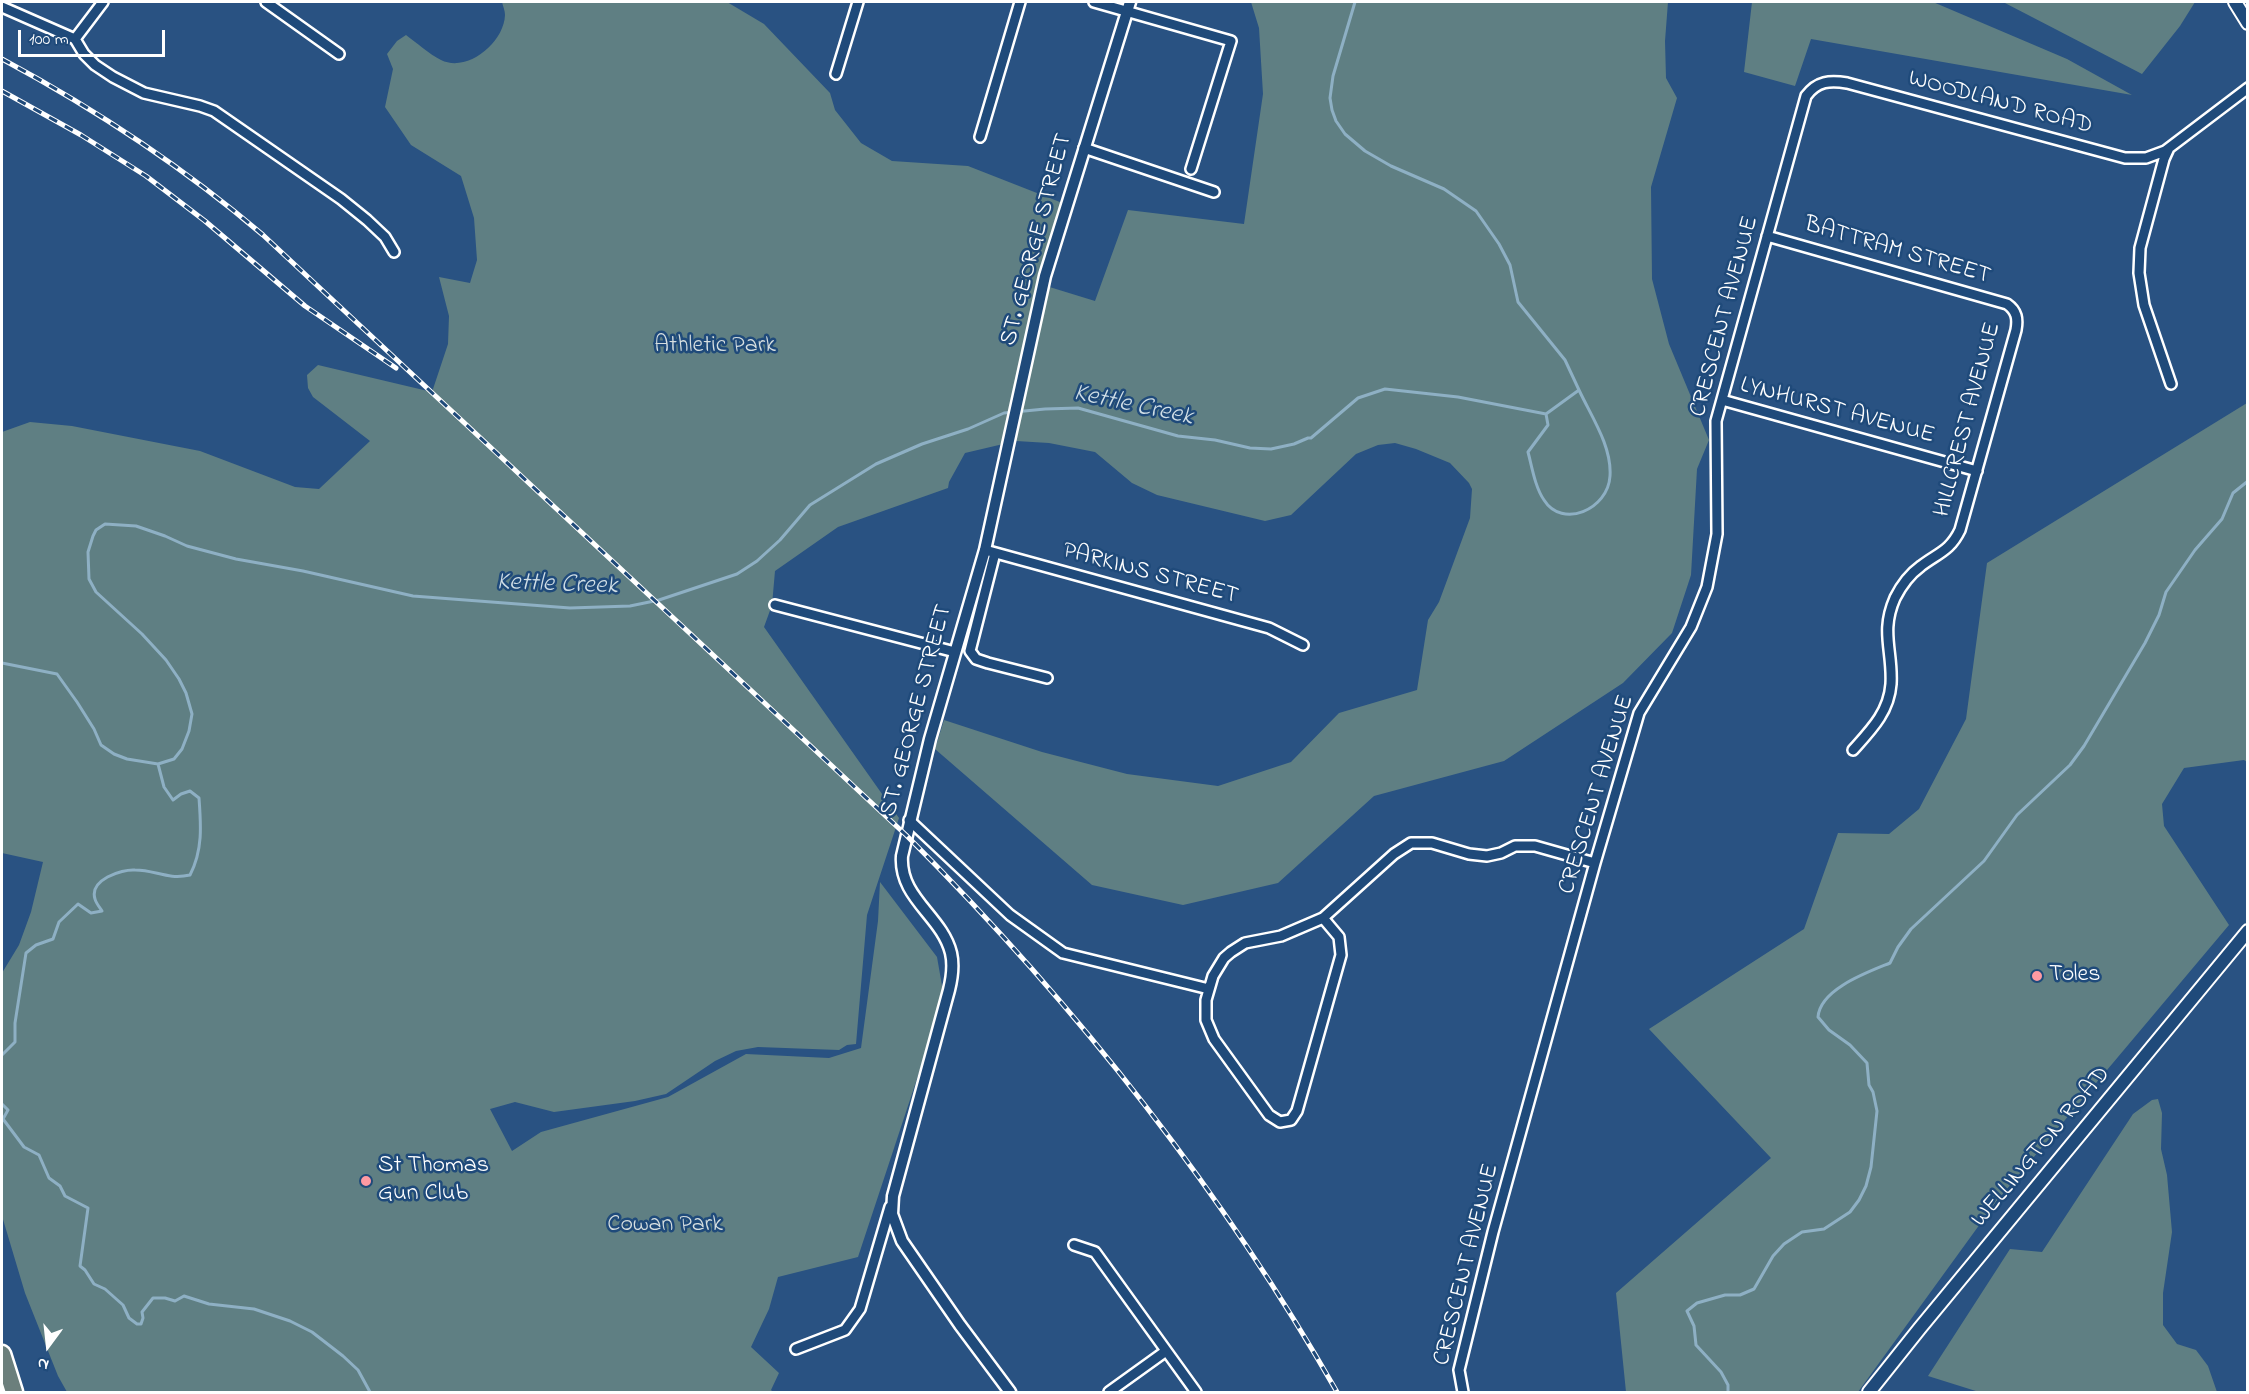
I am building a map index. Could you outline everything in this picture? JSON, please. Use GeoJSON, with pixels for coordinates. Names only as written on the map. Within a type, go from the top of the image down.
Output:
{"type":"FeatureCollection","features":[{"type":"Feature","properties":{"kind":"highway"},"geometry":{"type":"LineString","coordinates":[[2,1354],[14,1392]]}},
{"type":"Feature","properties":{"kind":"main road"},"geometry":{"type":"LineString","coordinates":[[2235,2],[2245,18]]}},
{"type":"Feature","properties":{"kind":"main road","name":"WELLINGTON ROAD"},"geometry":{"type":"LineString","coordinates":[[1869,1392],[2247,931]]}},
{"type":"Feature","properties":{"kind":"street"},"geometry":{"type":"LineString","coordinates":[[75,39],[103,2]]}},
{"type":"Feature","properties":{"kind":"street"},"geometry":{"type":"LineString","coordinates":[[266,2],[339,54]]}},
{"type":"Feature","properties":{"kind":"street"},"geometry":{"type":"LineString","coordinates":[[836,74],[858,2]]}},
{"type":"Feature","properties":{"kind":"street"},"geometry":{"type":"LineString","coordinates":[[980,137],[1020,2]]}},
{"type":"Feature","properties":{"kind":"street"},"geometry":{"type":"LineString","coordinates":[[1094,2],[1128,6],[1231,41],[1191,169]]}},
{"type":"Feature","properties":{"kind":"street","name":"ST. GEORGE STREET"},"geometry":{"type":"LineString","coordinates":[[1011,1392],[960,1325],[902,1241],[892,1214],[893,1196],[949,990],[952,968],[951,954],[944,937],[909,890],[903,878],[902,856],[909,820],[955,652],[990,552],[1008,447],[1045,276],[1128,6]]}},
{"type":"Feature","properties":{"kind":"street"},"geometry":{"type":"LineString","coordinates":[[2,7],[75,39],[84,54],[95,65],[129,86],[144,93],[200,106],[227,119],[358,213],[385,237],[394,252]]}},
{"type":"Feature","properties":{"kind":"street","name":"WOODLAND ROAD"},"geometry":{"type":"LineString","coordinates":[[1820,84],[1833,81],[1847,82],[2126,158],[2146,158],[2169,148],[2247,88]]}},
{"type":"Feature","properties":{"kind":"street","name":"CRESCENT AVENUE"},"geometry":{"type":"LineString","coordinates":[[1463,1392],[1459,1370],[1493,1232],[1639,713],[1691,627],[1707,587],[1716,544],[1716,429],[1722,400],[1804,102],[1810,91],[1820,84]]}},
{"type":"Feature","properties":{"kind":"street"},"geometry":{"type":"LineString","coordinates":[[1084,148],[1214,192]]}},
{"type":"Feature","properties":{"kind":"street"},"geometry":{"type":"LineString","coordinates":[[2169,148],[2142,240],[2139,264],[2144,305],[2171,384]]}},
{"type":"Feature","properties":{"kind":"street","name":"BATTRAM STREET"},"geometry":{"type":"LineString","coordinates":[[1767,236],[1997,300],[2007,304],[2015,311]]}},
{"type":"Feature","properties":{"kind":"street","name":"HILLCREST AVENUE"},"geometry":{"type":"LineString","coordinates":[[1853,750],[1873,728],[1887,701],[1891,678],[1886,637],[1896,597],[1914,571],[1944,552],[1960,530],[2016,330],[2015,311]]}},
{"type":"Feature","properties":{"kind":"street","name":"LYNHURST AVENUE"},"geometry":{"type":"LineString","coordinates":[[1722,400],[1977,471]]}},
{"type":"Feature","properties":{"kind":"street"},"geometry":{"type":"LineString","coordinates":[[990,552],[970,651],[976,659],[1047,678]]}},
{"type":"Feature","properties":{"kind":"street","name":"PARKINS STREET"},"geometry":{"type":"LineString","coordinates":[[990,552],[1269,628],[1303,645]]}},
{"type":"Feature","properties":{"kind":"street"},"geometry":{"type":"LineString","coordinates":[[775,605],[955,652]]}},
{"type":"Feature","properties":{"kind":"street"},"geometry":{"type":"LineString","coordinates":[[909,820],[1010,915],[1063,953],[1209,989]]}},
{"type":"Feature","properties":{"kind":"street"},"geometry":{"type":"LineString","coordinates":[[1323,918],[1339,937],[1341,955],[1297,1111],[1292,1120],[1280,1122],[1272,1118],[1214,1039],[1206,1020],[1205,1010],[1209,989],[1217,967],[1238,946],[1281,936],[1323,918],[1394,854],[1411,843],[1432,843],[1469,854],[1487,855],[1521,845],[1535,846],[1595,863]]}},
{"type":"Feature","properties":{"kind":"street"},"geometry":{"type":"LineString","coordinates":[[796,1350],[840,1333],[853,1321],[860,1308],[893,1196]]}},
{"type":"Feature","properties":{"kind":"street"},"geometry":{"type":"LineString","coordinates":[[1074,1245],[1095,1252],[1196,1392]]}},
{"type":"Feature","properties":{"kind":"street"},"geometry":{"type":"LineString","coordinates":[[1109,1392],[1166,1351]]}},
{"type":"Feature","properties":{"kind":"green space"},"geometry":{"type":"Polygon","coordinates":[[[502,2],[727,2],[764,24],[830,93],[835,110],[861,143],[892,161],[968,166],[1065,204],[1043,285],[1095,301],[1128,210],[1244,224],[1263,94],[1259,28],[1251,2],[1668,2],[1665,41],[1666,78],[1677,98],[1651,187],[1652,279],[1669,344],[1709,440],[1697,469],[1691,575],[1672,633],[1623,683],[1504,761],[1374,796],[1278,883],[1183,905],[1092,885],[935,749],[944,720],[1042,752],[1127,774],[1218,786],[1291,762],[1339,713],[1417,690],[1428,620],[1439,602],[1470,518],[1472,489],[1450,463],[1395,443],[1378,445],[1356,454],[1291,515],[1265,521],[1157,495],[1132,483],[1095,452],[1049,443],[1016,441],[965,453],[948,488],[838,527],[775,571],[772,605],[764,627],[899,818],[867,915],[856,1044],[847,1045],[839,1050],[758,1047],[736,1051],[715,1061],[666,1094],[635,1101],[554,1112],[515,1102],[490,1109],[512,1151],[541,1132],[668,1097],[746,1054],[829,1058],[861,1048],[878,921],[880,882],[937,957],[944,997],[858,1257],[778,1277],[769,1309],[751,1347],[779,1373],[771,1390],[773,1392],[67,1392],[58,1376],[25,1293],[2,1216],[2,973],[19,945],[31,912],[43,862],[2,853],[2,432],[30,422],[72,426],[200,451],[295,487],[319,489],[370,441],[313,397],[308,388],[307,375],[318,365],[432,392],[448,344],[449,316],[439,277],[470,283],[477,260],[474,218],[461,176],[411,145],[385,107],[393,69],[387,54],[397,41],[406,35],[441,60],[451,63],[472,59],[482,53],[498,36],[505,15],[502,2]]]}},
{"type":"Feature","properties":{"kind":"green space"},"geometry":{"type":"Polygon","coordinates":[[[1752,2],[1933,2],[2067,59],[2132,95],[1811,39],[1795,86],[1744,72],[1752,2]]]}},
{"type":"Feature","properties":{"kind":"green space"},"geometry":{"type":"Polygon","coordinates":[[[2003,2],[2195,2],[2180,26],[2142,74],[2003,2]]]}},
{"type":"Feature","properties":{"kind":"green space"},"geometry":{"type":"Polygon","coordinates":[[[2247,403],[2247,762],[2244,760],[2184,768],[2162,804],[2164,826],[2229,925],[1996,1202],[1858,1392],[1626,1392],[1616,1293],[1771,1158],[1649,1029],[1804,929],[1838,833],[1889,834],[1919,809],[1966,719],[1987,563],[2247,403]]]}},
{"type":"Feature","properties":{"kind":"green space"},"geometry":{"type":"Polygon","coordinates":[[[2158,1099],[2162,1113],[2161,1149],[2167,1175],[2172,1232],[2163,1293],[2163,1325],[2177,1344],[2196,1350],[2208,1366],[2217,1392],[1979,1392],[1928,1376],[2010,1249],[2042,1252],[2133,1114],[2152,1100],[2158,1099]]]}},
{"type":"Feature","properties":{"kind":"waterway","name":"Kettle Creek"},"geometry":{"type":"LineString","coordinates":[[2,663],[57,674],[94,729],[101,745],[127,759],[158,764],[174,759],[182,749],[192,714],[186,693],[166,660],[142,634],[96,592],[89,579],[88,552],[96,530],[105,524],[136,526],[187,546],[236,559],[303,571],[413,596],[570,608],[630,606],[659,600],[737,574],[757,561],[780,540],[810,505],[876,464],[1004,413],[1078,408],[1178,436],[1215,440],[1250,448],[1271,449],[1311,438],[1358,398],[1385,389],[1458,397],[1546,414],[1579,390],[1565,360],[1518,302],[1510,265],[1499,244],[1476,211],[1444,189],[1391,166],[1365,151],[1345,134],[1336,121],[1330,98],[1333,76],[1355,2]]}},
{"type":"Feature","properties":{"kind":"waterway","name":"Kettle Creek"},"geometry":{"type":"LineString","coordinates":[[1546,414],[1548,425],[1528,452],[1538,489],[1552,509],[1572,514],[1583,512],[1593,506],[1607,488],[1610,465],[1600,431],[1579,390]]}},
{"type":"Feature","properties":{"kind":"waterway"},"geometry":{"type":"LineString","coordinates":[[1728,1392],[1728,1385],[1721,1372],[1696,1345],[1694,1326],[1687,1311],[1697,1303],[1725,1295],[1740,1295],[1754,1289],[1773,1256],[1784,1244],[1802,1232],[1824,1229],[1850,1212],[1866,1186],[1871,1167],[1877,1111],[1869,1085],[1867,1063],[1850,1045],[1829,1030],[1818,1017],[1821,1007],[1827,998],[1846,983],[1890,963],[1911,929],[1984,861],[2017,815],[2070,765],[2084,746],[2145,643],[2159,615],[2166,592],[2195,550],[2222,519],[2233,493],[2248,481]]}},
{"type":"Feature","properties":{"kind":"waterway"},"geometry":{"type":"LineString","coordinates":[[2,1055],[15,1042],[15,1023],[26,953],[36,945],[53,939],[59,922],[78,904],[91,913],[102,911],[94,892],[101,881],[129,870],[149,871],[168,876],[190,875],[199,847],[199,798],[190,791],[173,800],[164,787],[158,764]]}},
{"type":"Feature","properties":{"kind":"waterway"},"geometry":{"type":"LineString","coordinates":[[2,1104],[8,1110],[3,1119],[24,1147],[39,1155],[49,1178],[60,1186],[65,1196],[88,1208],[80,1266],[94,1284],[105,1289],[123,1305],[129,1318],[141,1324],[142,1312],[153,1298],[175,1301],[184,1296],[209,1304],[254,1309],[290,1321],[312,1332],[358,1370],[370,1392]]}},
{"type":"Feature","properties":{"kind":"railway"},"geometry":{"type":"LineString","coordinates":[[2,59],[71,98],[137,140],[201,185],[263,235],[906,835],[968,898],[1027,964],[1140,1099],[1244,1242],[1292,1316],[1337,1392]]}},
{"type":"Feature","properties":{"kind":"railway"},"geometry":{"type":"LineString","coordinates":[[2,91],[81,135],[146,176],[205,221],[305,306],[396,368]]}},
{"type":"Feature","properties":{"kind":"place","name":"Toles"},"geometry":{"type":"Point","coordinates":[2037,976]}},
{"type":"Feature","properties":{"kind":"place","name":"St Thomas Gun Club"},"geometry":{"type":"Point","coordinates":[366,1181]}},
{"type":"Feature","properties":{"kind":"park label","name":"Athletic Park"},"geometry":{"type":"Point","coordinates":[715,347]}},
{"type":"Feature","properties":{"kind":"park label","name":"Cowan Park"},"geometry":{"type":"Point","coordinates":[665,1226]}}]}
